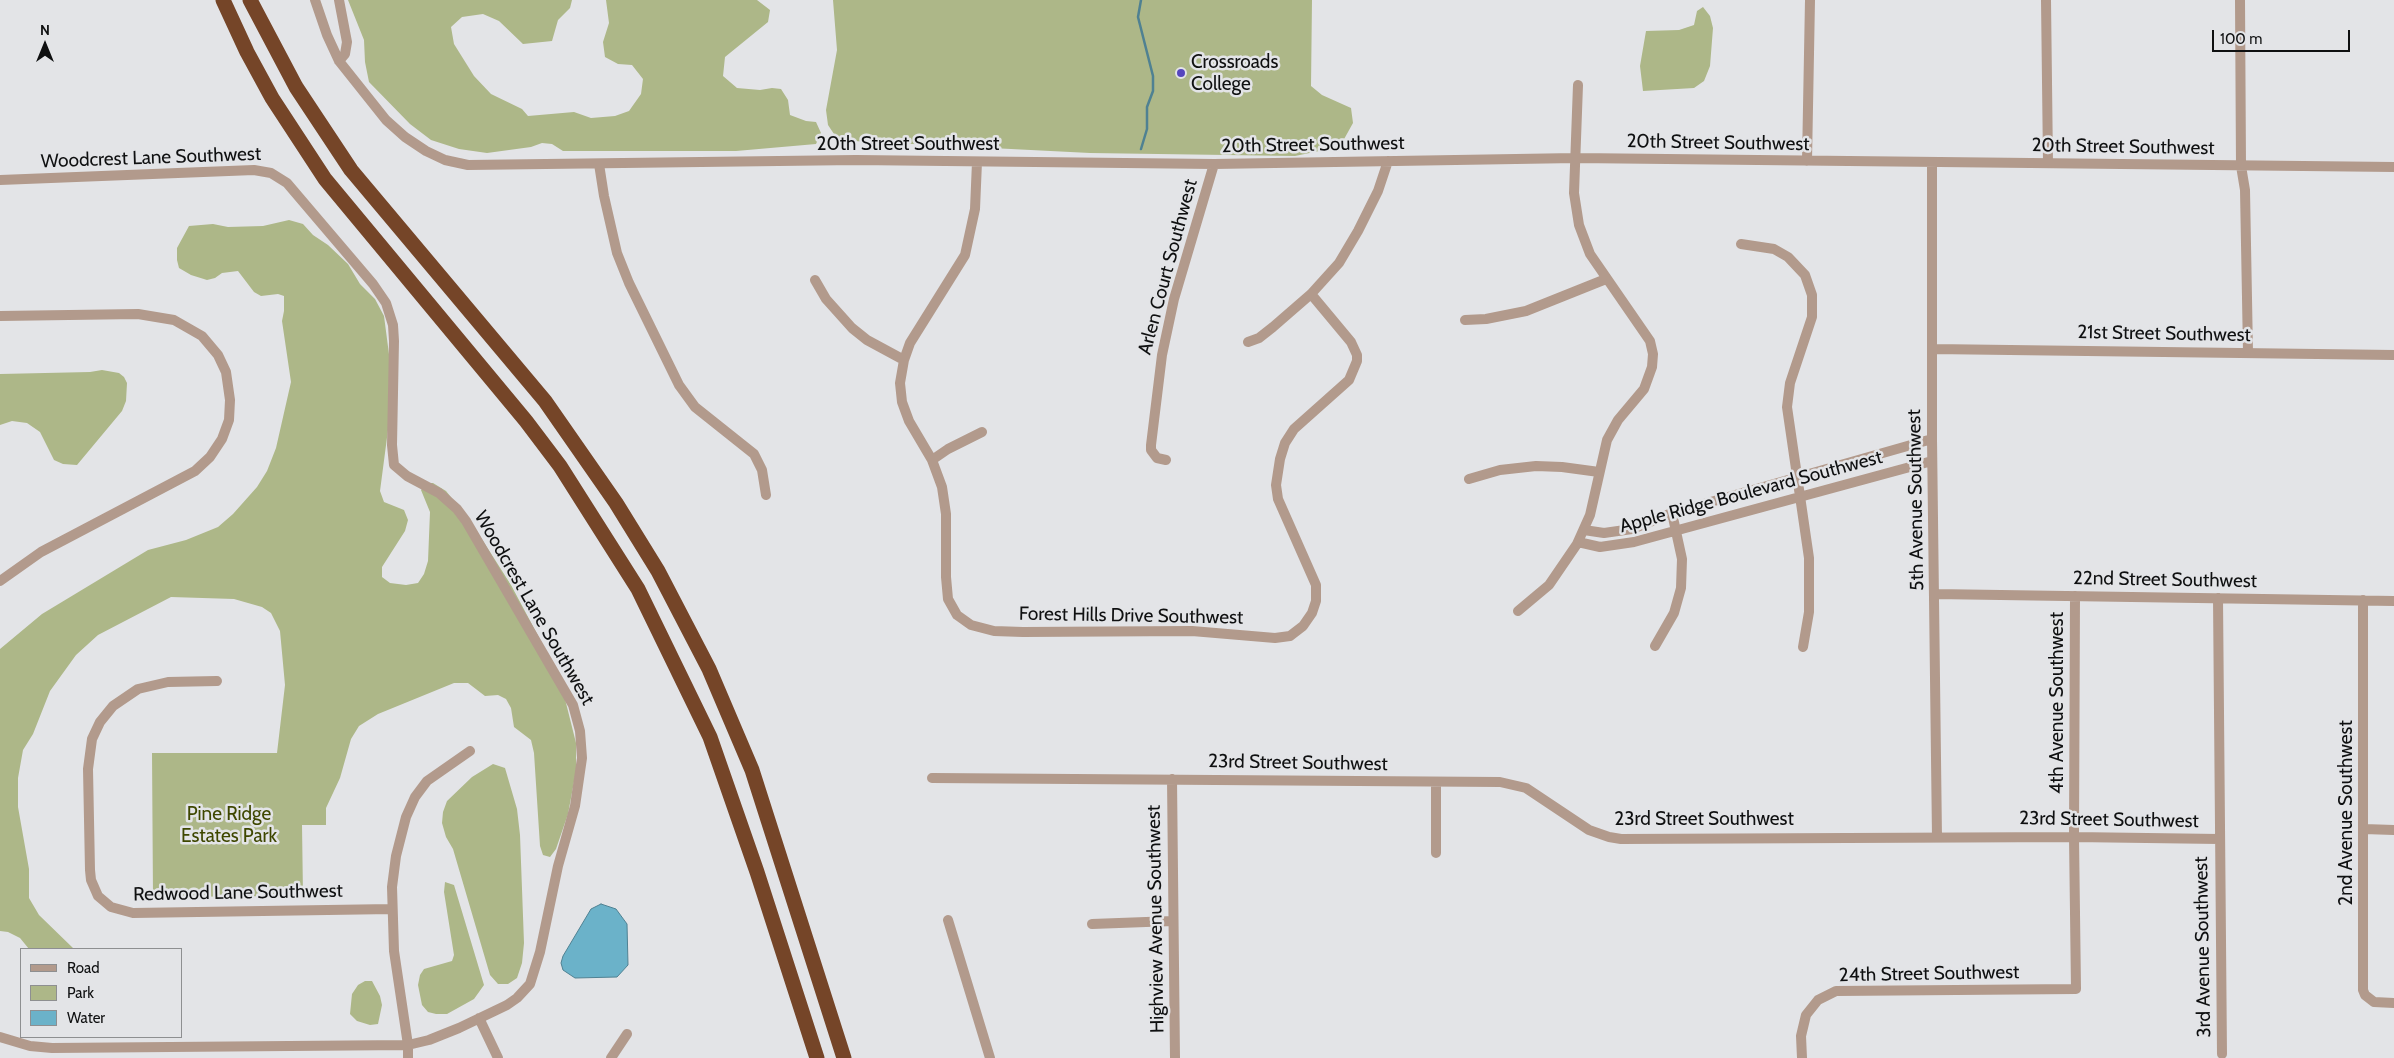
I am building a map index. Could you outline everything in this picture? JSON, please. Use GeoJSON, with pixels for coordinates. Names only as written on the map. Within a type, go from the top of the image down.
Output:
{"type":"FeatureCollection","features":[{"type":"Feature","properties":{"kind":"highway"},"geometry":{"type":"LineString","coordinates":[[223,0],[247,52],[272,98],[325,179],[526,421],[560,466],[638,589],[710,737],[757,872],[817,1058]]}},
{"type":"Feature","properties":{"kind":"highway"},"geometry":{"type":"LineString","coordinates":[[250,0],[296,87],[351,170],[545,401],[616,503],[658,571],[709,669],[752,770],[844,1058]]}},
{"type":"Feature","properties":{"kind":"street","name":"20th Street Southwest"},"geometry":{"type":"LineString","coordinates":[[315,0],[327,35],[339,61],[386,120],[405,137],[445,160],[468,165],[856,160],[1214,164],[1576,158],[2394,167]]}},
{"type":"Feature","properties":{"kind":"street"},"geometry":{"type":"LineString","coordinates":[[338,0],[348,42],[345,54],[339,61]]}},
{"type":"Feature","properties":{"kind":"street"},"geometry":{"type":"LineString","coordinates":[[1807,161],[1810,0]]}},
{"type":"Feature","properties":{"kind":"street"},"geometry":{"type":"LineString","coordinates":[[2046,0],[2048,163]]}},
{"type":"Feature","properties":{"kind":"street"},"geometry":{"type":"LineString","coordinates":[[2240,0],[2242,166],[2245,190],[2248,352]]}},
{"type":"Feature","properties":{"kind":"street"},"geometry":{"type":"LineString","coordinates":[[1518,611],[1549,585],[1578,542],[1592,508],[1607,440],[1618,420],[1639,396],[1648,382],[1653,360],[1646,334],[1606,279],[1586,244],[1577,215],[1574,193],[1578,85]]}},
{"type":"Feature","properties":{"kind":"street"},"geometry":{"type":"LineString","coordinates":[[1248,342],[1259,338],[1273,327],[1325,280],[1349,248],[1378,190],[1388,161]]}},
{"type":"Feature","properties":{"kind":"street","name":"Forest Hills Drive Southwest"},"geometry":{"type":"LineString","coordinates":[[977,162],[975,209],[964,255],[958,268],[916,333],[904,360],[901,392],[905,412],[932,460],[945,499],[948,599],[957,615],[972,625],[994,630],[1023,632],[1192,631],[1275,638],[1290,636],[1303,626],[1312,613],[1317,592],[1314,577],[1278,499],[1276,485],[1280,459],[1285,443],[1294,430],[1349,380],[1357,361],[1355,349],[1351,342],[1311,294]]}},
{"type":"Feature","properties":{"kind":"street","name":"5th Avenue Southwest"},"geometry":{"type":"LineString","coordinates":[[1932,162],[1932,461],[1937,837]]}},
{"type":"Feature","properties":{"kind":"street"},"geometry":{"type":"LineString","coordinates":[[599,164],[606,204],[618,253],[629,282],[678,384],[695,408],[754,454],[762,470],[766,495]]}},
{"type":"Feature","properties":{"kind":"street","name":"Arlen Court Southwest"},"geometry":{"type":"LineString","coordinates":[[1166,460],[1157,458],[1151,445],[1160,364],[1174,299],[1214,164]]}},
{"type":"Feature","properties":{"kind":"street","name":"Woodcrest Lane Southwest"},"geometry":{"type":"LineString","coordinates":[[0,180],[254,170],[271,173],[287,183],[383,297],[391,316],[394,342],[392,445],[394,465],[407,476],[439,494],[457,509],[466,521],[572,705],[580,731],[582,772],[575,806],[558,866],[536,969],[530,984],[517,998],[479,1018]]}},
{"type":"Feature","properties":{"kind":"street"},"geometry":{"type":"LineString","coordinates":[[1741,244],[1774,249],[1788,256],[1805,275],[1814,306],[1811,324],[1788,393],[1788,422],[1801,497],[1810,578],[1809,612],[1803,647]]}},
{"type":"Feature","properties":{"kind":"street"},"geometry":{"type":"LineString","coordinates":[[1465,320],[1486,319],[1526,311],[1606,279]]}},
{"type":"Feature","properties":{"kind":"street"},"geometry":{"type":"LineString","coordinates":[[814,280],[826,299],[852,328],[878,347],[904,360]]}},
{"type":"Feature","properties":{"kind":"street"},"geometry":{"type":"LineString","coordinates":[[0,316],[138,314],[174,320],[202,336],[218,355],[226,372],[230,400],[228,420],[222,439],[210,457],[195,471],[41,552],[0,581]]}},
{"type":"Feature","properties":{"kind":"street","name":"21st Street Southwest"},"geometry":{"type":"LineString","coordinates":[[1933,349],[2394,355]]}},
{"type":"Feature","properties":{"kind":"street"},"geometry":{"type":"LineString","coordinates":[[932,460],[948,448],[982,432]]}},
{"type":"Feature","properties":{"kind":"street","name":"Apple Ridge Boulevard Southwest"},"geometry":{"type":"LineString","coordinates":[[1584,530],[1604,533],[1632,529],[1672,513],[1798,479],[1932,439]]}},
{"type":"Feature","properties":{"kind":"street","name":"Apple Ridge Boulevard Southwest"},"geometry":{"type":"LineString","coordinates":[[1578,542],[1590,546],[1615,546],[1932,461]]}},
{"type":"Feature","properties":{"kind":"street"},"geometry":{"type":"LineString","coordinates":[[1469,479],[1500,470],[1536,466],[1569,467],[1599,472]]}},
{"type":"Feature","properties":{"kind":"street"},"geometry":{"type":"LineString","coordinates":[[1655,646],[1674,613],[1681,588],[1682,559],[1672,513]]}},
{"type":"Feature","properties":{"kind":"street","name":"22nd Street Southwest"},"geometry":{"type":"LineString","coordinates":[[1935,594],[2394,601]]}},
{"type":"Feature","properties":{"kind":"street","name":"4th Avenue Southwest"},"geometry":{"type":"LineString","coordinates":[[2074,596],[2076,989]]}},
{"type":"Feature","properties":{"kind":"street","name":"3rd Avenue Southwest"},"geometry":{"type":"LineString","coordinates":[[2218,598],[2222,1054]]}},
{"type":"Feature","properties":{"kind":"street","name":"2nd Avenue Southwest"},"geometry":{"type":"LineString","coordinates":[[2363,600],[2363,990],[2365,995],[2374,1002],[2394,1003]]}},
{"type":"Feature","properties":{"kind":"street","name":"Redwood Lane Southwest"},"geometry":{"type":"LineString","coordinates":[[217,681],[168,682],[138,689],[113,706],[100,722],[92,739],[88,769],[90,870],[91,880],[98,896],[111,907],[133,913],[392,909]]}},
{"type":"Feature","properties":{"kind":"street"},"geometry":{"type":"LineString","coordinates":[[408,1058],[408,1045],[394,950],[392,888],[396,856],[406,817],[414,796],[427,781],[470,751]]}},
{"type":"Feature","properties":{"kind":"street","name":"23rd Street Southwest"},"geometry":{"type":"LineString","coordinates":[[932,778],[1500,782],[1526,788],[1589,830],[1608,837],[1621,839],[2074,837],[2219,839]]}},
{"type":"Feature","properties":{"kind":"street","name":"Highview Avenue Southwest"},"geometry":{"type":"LineString","coordinates":[[1172,780],[1175,1058]]}},
{"type":"Feature","properties":{"kind":"street"},"geometry":{"type":"LineString","coordinates":[[1436,782],[1436,853]]}},
{"type":"Feature","properties":{"kind":"street"},"geometry":{"type":"LineString","coordinates":[[2364,829],[2394,830]]}},
{"type":"Feature","properties":{"kind":"street"},"geometry":{"type":"LineString","coordinates":[[948,920],[990,1058]]}},
{"type":"Feature","properties":{"kind":"street"},"geometry":{"type":"LineString","coordinates":[[1092,924],[1173,921]]}},
{"type":"Feature","properties":{"kind":"street","name":"24th Street Southwest"},"geometry":{"type":"LineString","coordinates":[[1802,1058],[1801,1036],[1806,1015],[1818,1000],[1836,992],[2076,989]]}},
{"type":"Feature","properties":{"kind":"street"},"geometry":{"type":"LineString","coordinates":[[1,1041],[52,1048],[408,1045],[429,1040],[479,1018],[498,1058]]}},
{"type":"Feature","properties":{"kind":"street"},"geometry":{"type":"LineString","coordinates":[[611,1058],[627,1034]]}},
{"type":"Feature","properties":{"kind":"green space"},"geometry":{"type":"Polygon","coordinates":[[[348,0],[572,0],[570,8],[558,20],[552,41],[523,44],[499,21],[483,14],[462,17],[451,27],[454,44],[474,76],[491,94],[522,109],[528,116],[574,112],[591,118],[615,116],[629,111],[641,94],[643,79],[632,65],[618,64],[605,57],[603,42],[609,23],[606,0],[757,0],[770,10],[768,22],[725,57],[723,76],[737,88],[781,89],[788,100],[790,115],[806,121],[816,122],[821,133],[816,144],[736,151],[563,151],[552,144],[542,143],[531,147],[487,153],[459,149],[431,140],[410,124],[369,82],[365,62],[364,40],[348,0]]]}},
{"type":"Feature","properties":{"kind":"green space"},"geometry":{"type":"Polygon","coordinates":[[[833,0],[1312,0],[1311,86],[1322,95],[1351,108],[1353,123],[1343,141],[1324,150],[1295,156],[1090,153],[853,141],[836,137],[828,125],[826,110],[837,50],[833,0]]]}},
{"type":"Feature","properties":{"kind":"green space"},"geometry":{"type":"Polygon","coordinates":[[[1703,7],[1710,16],[1713,28],[1710,66],[1704,81],[1694,88],[1643,91],[1640,66],[1646,31],[1679,30],[1694,25],[1697,11],[1703,7]]]}},
{"type":"Feature","properties":{"kind":"green space","name":"Pine Ridge Estates Park"},"geometry":{"type":"Polygon","coordinates":[[[289,220],[303,224],[313,235],[328,245],[348,264],[360,284],[375,299],[384,316],[390,362],[388,430],[380,491],[384,502],[404,510],[408,520],[405,531],[382,567],[382,577],[390,583],[406,585],[418,583],[424,574],[428,561],[430,512],[421,490],[426,483],[433,483],[446,491],[471,522],[511,585],[559,675],[576,743],[576,771],[568,814],[556,849],[550,857],[543,855],[540,846],[534,753],[531,740],[514,727],[511,708],[506,699],[498,695],[485,696],[468,683],[454,683],[378,714],[359,726],[351,739],[340,778],[326,808],[326,825],[302,825],[303,896],[153,897],[152,753],[277,753],[285,685],[280,631],[271,613],[262,607],[234,599],[171,597],[98,635],[76,655],[50,691],[33,734],[23,750],[18,778],[18,807],[29,869],[29,898],[39,915],[73,948],[28,948],[20,938],[8,932],[0,931],[0,649],[42,614],[148,550],[186,540],[218,527],[233,514],[257,487],[267,471],[276,448],[291,382],[282,321],[284,296],[278,294],[261,296],[254,292],[238,271],[222,273],[215,278],[207,280],[191,275],[179,268],[177,260],[177,248],[189,226],[213,224],[228,227],[263,226],[289,220]]]}},
{"type":"Feature","properties":{"kind":"green space"},"geometry":{"type":"Polygon","coordinates":[[[102,370],[119,373],[124,377],[127,383],[126,401],[122,411],[77,465],[63,464],[54,460],[40,432],[27,423],[12,421],[0,425],[0,374],[90,372],[102,370]]]}},
{"type":"Feature","properties":{"kind":"green space"},"geometry":{"type":"Polygon","coordinates":[[[493,764],[505,768],[517,809],[520,835],[524,943],[522,963],[517,978],[508,984],[498,984],[490,975],[453,849],[446,837],[442,823],[447,801],[472,777],[493,764]]]}},
{"type":"Feature","properties":{"kind":"green space"},"geometry":{"type":"Polygon","coordinates":[[[445,882],[454,885],[484,985],[474,999],[447,1014],[436,1014],[428,1012],[422,1005],[418,985],[420,975],[424,969],[452,961],[454,955],[444,892],[445,882]]]}},
{"type":"Feature","properties":{"kind":"green space"},"geometry":{"type":"Polygon","coordinates":[[[365,981],[372,981],[380,996],[382,1005],[378,1024],[370,1025],[357,1021],[350,1014],[352,994],[358,985],[365,981]]]}},
{"type":"Feature","properties":{"kind":"water"},"geometry":{"type":"Polygon","coordinates":[[[601,904],[616,909],[627,924],[628,965],[617,977],[575,978],[563,970],[561,963],[563,956],[591,909],[601,904]]]}},
{"type":"Feature","properties":{"kind":"waterway"},"geometry":{"type":"LineString","coordinates":[[1141,0],[1138,17],[1153,76],[1153,91],[1147,107],[1147,129],[1141,149]]}},
{"type":"Feature","properties":{"kind":"place","name":"Crossroads College"},"geometry":{"type":"Point","coordinates":[1181,73]}}]}
